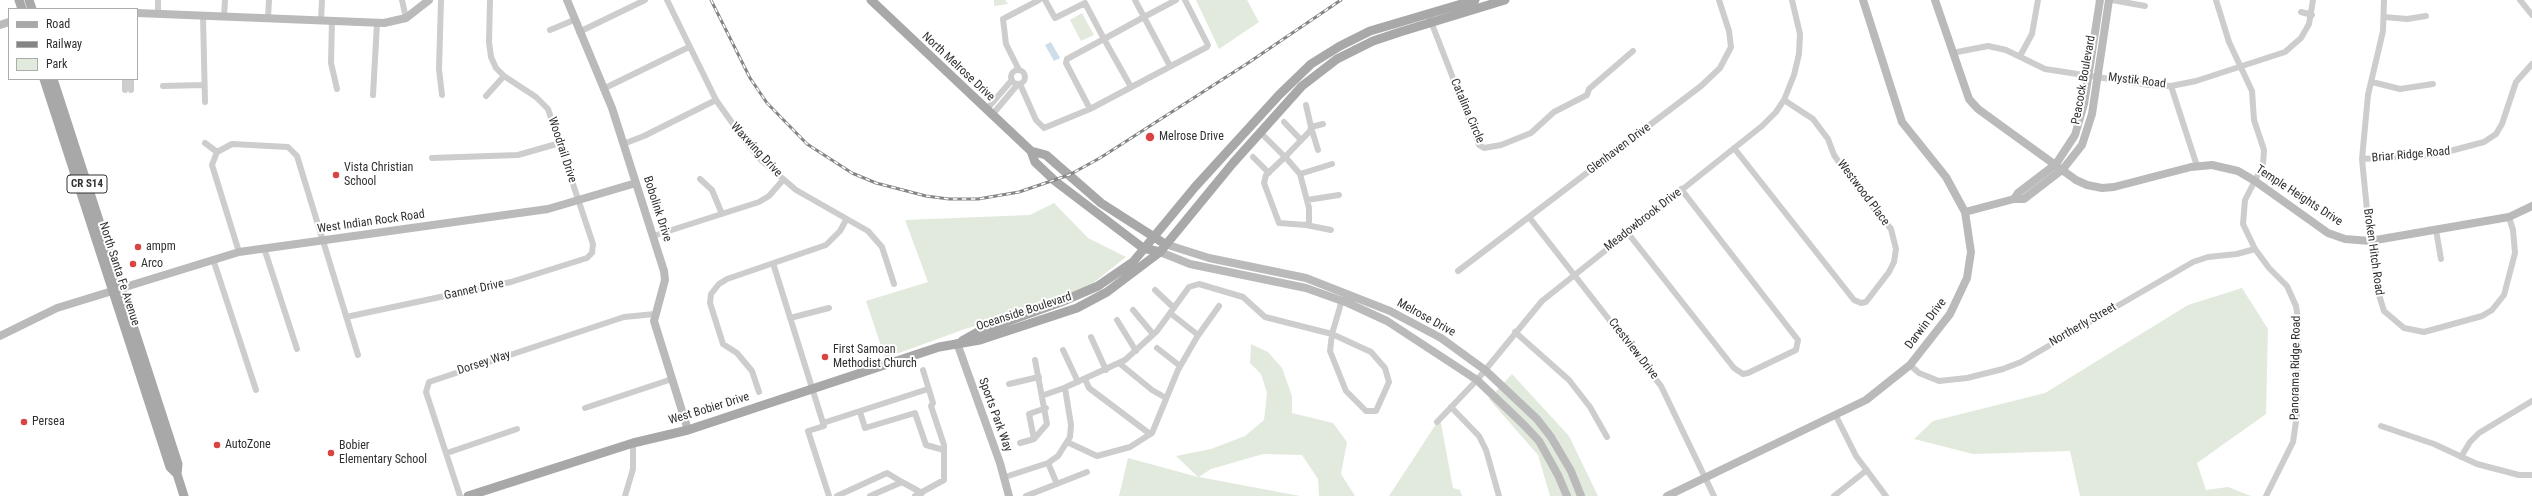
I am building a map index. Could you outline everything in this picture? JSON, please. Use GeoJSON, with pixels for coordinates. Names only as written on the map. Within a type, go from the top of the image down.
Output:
{"type":"FeatureCollection","features":[{"type":"Feature","properties":{"kind":"main road","name":"North Melrose Drive"},"geometry":{"type":"LineString","coordinates":[[870,0],[1031,151],[1036,162],[1056,181],[1095,214],[1143,248]]}},
{"type":"Feature","properties":{"kind":"main road","name":"Oceanside Boulevard"},"geometry":{"type":"LineString","coordinates":[[957,343],[980,340],[1077,308],[1106,292],[1162,248],[1233,163],[1302,86],[1336,60],[1373,41],[1475,0]]}},
{"type":"Feature","properties":{"kind":"main road","name":"Oceanside Boulevard"},"geometry":{"type":"LineString","coordinates":[[957,343],[978,332],[1061,302],[1098,286],[1133,262],[1143,248],[1257,119],[1296,77],[1311,64],[1340,46],[1370,32],[1505,0]]}},
{"type":"Feature","properties":{"kind":"main road","name":"North Santa Fe Avenue"},"geometry":{"type":"LineString","coordinates":[[44,80],[136,364],[161,425]]}},
{"type":"Feature","properties":{"kind":"main road","name":"North Santa Fe Avenue"},"geometry":{"type":"LineString","coordinates":[[53,80],[152,384],[170,466],[177,474],[184,496]]}},
{"type":"Feature","properties":{"kind":"main road"},"geometry":{"type":"LineString","coordinates":[[1233,163],[1235,156],[1259,128],[1257,119]]}},
{"type":"Feature","properties":{"kind":"main road","name":"North Melrose Drive"},"geometry":{"type":"LineString","coordinates":[[1031,151],[1046,155],[1101,203],[1152,238]]}},
{"type":"Feature","properties":{"kind":"main road","name":"Melrose Drive"},"geometry":{"type":"LineString","coordinates":[[1152,238],[1162,248]]}},
{"type":"Feature","properties":{"kind":"main road","name":"Melrose Drive"},"geometry":{"type":"LineString","coordinates":[[1143,248],[1162,248]]}},
{"type":"Feature","properties":{"kind":"main road","name":"West Bobier Drive"},"geometry":{"type":"LineString","coordinates":[[468,496],[633,443],[688,430],[957,343]]}},
{"type":"Feature","properties":{"kind":"main road"},"geometry":{"type":"LineString","coordinates":[[136,364],[141,365],[147,379],[152,384]]}},
{"type":"Feature","properties":{"kind":"street"},"geometry":{"type":"LineString","coordinates":[[158,0],[158,14]]}},
{"type":"Feature","properties":{"kind":"street"},"geometry":{"type":"LineString","coordinates":[[224,16],[225,0]]}},
{"type":"Feature","properties":{"kind":"street"},"geometry":{"type":"LineString","coordinates":[[268,18],[269,0]]}},
{"type":"Feature","properties":{"kind":"street"},"geometry":{"type":"LineString","coordinates":[[321,20],[322,0]]}},
{"type":"Feature","properties":{"kind":"street"},"geometry":{"type":"LineString","coordinates":[[402,0],[406,18]]}},
{"type":"Feature","properties":{"kind":"street"},"geometry":{"type":"LineString","coordinates":[[138,14],[332,20],[377,23],[406,18],[429,0]]}},
{"type":"Feature","properties":{"kind":"street"},"geometry":{"type":"LineString","coordinates":[[441,0],[439,69],[442,95]]}},
{"type":"Feature","properties":{"kind":"street","name":"Woodrail Drive"},"geometry":{"type":"LineString","coordinates":[[490,0],[490,53],[496,68],[504,76],[536,97],[548,109],[595,254]]}},
{"type":"Feature","properties":{"kind":"street","name":"Bobolink Drive"},"geometry":{"type":"LineString","coordinates":[[566,0],[603,89],[623,144],[653,236],[665,280],[655,314],[655,328],[688,430]]}},
{"type":"Feature","properties":{"kind":"street"},"geometry":{"type":"LineString","coordinates":[[579,32],[645,0]]}},
{"type":"Feature","properties":{"kind":"street","name":"Waxwing Drive"},"geometry":{"type":"LineString","coordinates":[[666,0],[716,100],[745,141],[783,180],[846,220],[864,228],[877,240],[894,284]]}},
{"type":"Feature","properties":{"kind":"street"},"geometry":{"type":"LineString","coordinates":[[989,112],[1019,84],[1025,81],[1026,76],[1019,70],[1006,44],[1003,19],[1039,0]]}},
{"type":"Feature","properties":{"kind":"street"},"geometry":{"type":"LineString","coordinates":[[1045,0],[1055,18],[1085,3],[1131,87]]}},
{"type":"Feature","properties":{"kind":"street"},"geometry":{"type":"LineString","coordinates":[[1135,0],[1170,66]]}},
{"type":"Feature","properties":{"kind":"street"},"geometry":{"type":"LineString","coordinates":[[1090,109],[1066,63],[1067,59],[1176,0]]}},
{"type":"Feature","properties":{"kind":"street"},"geometry":{"type":"LineString","coordinates":[[1012,80],[1019,84],[1036,120],[1044,128],[1090,109],[1208,45],[1185,0]]}},
{"type":"Feature","properties":{"kind":"street","name":"Glenhaven Drive"},"geometry":{"type":"LineString","coordinates":[[1458,271],[1701,86],[1720,68],[1731,47],[1729,31],[1719,0]]}},
{"type":"Feature","properties":{"kind":"street","name":"Meadowbrook Drive"},"geometry":{"type":"LineString","coordinates":[[1437,422],[1477,380],[1542,301],[1574,274],[1762,126],[1784,100],[1794,75],[1799,54],[1800,34],[1792,0]]}},
{"type":"Feature","properties":{"kind":"street","name":"Darwin Drive"},"geometry":{"type":"LineString","coordinates":[[1667,496],[1706,476],[1836,416],[1866,400],[1910,365],[1950,314],[1967,278],[1971,252],[1965,212],[1949,182],[1902,122],[1863,0]]}},
{"type":"Feature","properties":{"kind":"street","name":"Temple Heights Drive"},"geometry":{"type":"LineString","coordinates":[[1935,0],[1964,91],[1978,109],[2082,183],[2102,188],[2197,166],[2212,165],[2238,171],[2256,181],[2328,233],[2345,239],[2370,241],[2509,217],[2532,206]]}},
{"type":"Feature","properties":{"kind":"street"},"geometry":{"type":"LineString","coordinates":[[2020,56],[2032,34],[2038,0]]}},
{"type":"Feature","properties":{"kind":"street","name":"Peacock Boulevard"},"geometry":{"type":"LineString","coordinates":[[2060,167],[2075,135],[2084,104],[2100,0]]}},
{"type":"Feature","properties":{"kind":"street"},"geometry":{"type":"LineString","coordinates":[[2111,0],[2145,6]]}},
{"type":"Feature","properties":{"kind":"street","name":"Peacock Boulevard"},"geometry":{"type":"LineString","coordinates":[[1965,212],[2014,199],[2024,199],[2082,145],[2092,114],[2111,0]]}},
{"type":"Feature","properties":{"kind":"street","name":"Panorama Ridge Road"},"geometry":{"type":"LineString","coordinates":[[2216,0],[2229,42],[2252,91],[2254,120],[2264,150],[2263,165],[2245,200],[2243,224],[2255,249],[2269,268],[2287,286],[2296,306],[2298,320],[2297,415],[2293,442],[2266,496]]}},
{"type":"Feature","properties":{"kind":"street","name":"Mystik Road"},"geometry":{"type":"LineString","coordinates":[[1952,53],[1988,46],[2006,50],[2044,69],[2098,76],[2149,85],[2171,86],[2196,81],[2284,52],[2301,38],[2312,15],[2313,0]]}},
{"type":"Feature","properties":{"kind":"street","name":"Broken Hitch Road"},"geometry":{"type":"LineString","coordinates":[[2384,0],[2384,17],[2364,122],[2362,159],[2370,241],[2378,295],[2384,311],[2404,328],[2417,331],[2433,331],[2482,316],[2492,310],[2504,295],[2515,253],[2513,230],[2509,217]]}},
{"type":"Feature","properties":{"kind":"street"},"geometry":{"type":"LineString","coordinates":[[2520,0],[2532,15]]}},
{"type":"Feature","properties":{"kind":"street"},"geometry":{"type":"LineString","coordinates":[[2301,12],[2312,15]]}},
{"type":"Feature","properties":{"kind":"street"},"geometry":{"type":"LineString","coordinates":[[203,16],[205,102]]}},
{"type":"Feature","properties":{"kind":"street"},"geometry":{"type":"LineString","coordinates":[[2384,17],[2407,19],[2426,16]]}},
{"type":"Feature","properties":{"kind":"street","name":"Catalina Circle"},"geometry":{"type":"LineString","coordinates":[[1430,18],[1479,145],[1484,148],[1501,145],[1531,133],[1554,112],[1587,95],[1589,89],[1633,51]]}},
{"type":"Feature","properties":{"kind":"street"},"geometry":{"type":"LineString","coordinates":[[332,20],[332,63],[337,89]]}},
{"type":"Feature","properties":{"kind":"street"},"geometry":{"type":"LineString","coordinates":[[550,30],[574,20]]}},
{"type":"Feature","properties":{"kind":"street"},"geometry":{"type":"LineString","coordinates":[[374,96],[377,23]]}},
{"type":"Feature","properties":{"kind":"street"},"geometry":{"type":"LineString","coordinates":[[603,89],[689,47]]}},
{"type":"Feature","properties":{"kind":"street","name":"Briar Ridge Road"},"geometry":{"type":"LineString","coordinates":[[2362,159],[2434,155],[2484,142],[2496,134],[2502,124],[2516,82],[2532,64]]}},
{"type":"Feature","properties":{"kind":"street"},"geometry":{"type":"LineString","coordinates":[[989,112],[1012,80],[1012,74],[1019,70]]}},
{"type":"Feature","properties":{"kind":"street"},"geometry":{"type":"LineString","coordinates":[[486,96],[504,76]]}},
{"type":"Feature","properties":{"kind":"street"},"geometry":{"type":"LineString","coordinates":[[125,80],[128,90],[132,80]]}},
{"type":"Feature","properties":{"kind":"street"},"geometry":{"type":"LineString","coordinates":[[2372,82],[2400,89],[2433,84]]}},
{"type":"Feature","properties":{"kind":"street"},"geometry":{"type":"LineString","coordinates":[[163,86],[204,86]]}},
{"type":"Feature","properties":{"kind":"street"},"geometry":{"type":"LineString","coordinates":[[2171,86],[2197,166]]}},
{"type":"Feature","properties":{"kind":"street"},"geometry":{"type":"LineString","coordinates":[[623,144],[644,136],[716,100]]}},
{"type":"Feature","properties":{"kind":"street","name":"Westwood Place"},"geometry":{"type":"LineString","coordinates":[[1734,148],[1854,300],[1861,303],[1869,299],[1894,262],[1896,249],[1891,230],[1854,184],[1834,155],[1828,139],[1813,119],[1784,100]]}},
{"type":"Feature","properties":{"kind":"street"},"geometry":{"type":"LineString","coordinates":[[1306,105],[1318,150]]}},
{"type":"Feature","properties":{"kind":"street"},"geometry":{"type":"LineString","coordinates":[[1284,122],[1301,140]]}},
{"type":"Feature","properties":{"kind":"street"},"geometry":{"type":"LineString","coordinates":[[1323,124],[1312,127],[1269,173],[1264,183],[1276,219],[1281,224],[1306,225],[1331,230]]}},
{"type":"Feature","properties":{"kind":"street"},"geometry":{"type":"LineString","coordinates":[[1260,132],[1300,174],[1307,200],[1309,222],[1306,225]]}},
{"type":"Feature","properties":{"kind":"street"},"geometry":{"type":"LineString","coordinates":[[205,143],[217,152]]}},
{"type":"Feature","properties":{"kind":"street"},"geometry":{"type":"LineString","coordinates":[[432,158],[518,155],[560,143]]}},
{"type":"Feature","properties":{"kind":"street"},"geometry":{"type":"LineString","coordinates":[[240,252],[212,165],[217,152],[232,144],[282,146],[291,149],[296,156],[324,241],[329,264],[358,355]]}},
{"type":"Feature","properties":{"kind":"street"},"geometry":{"type":"LineString","coordinates":[[1253,157],[1269,173]]}},
{"type":"Feature","properties":{"kind":"street"},"geometry":{"type":"LineString","coordinates":[[1300,174],[1332,164]]}},
{"type":"Feature","properties":{"kind":"street"},"geometry":{"type":"LineString","coordinates":[[700,179],[712,190],[722,214]]}},
{"type":"Feature","properties":{"kind":"street"},"geometry":{"type":"LineString","coordinates":[[653,236],[759,202],[769,196],[783,180]]}},
{"type":"Feature","properties":{"kind":"street","name":"West Indian Rock Road"},"geometry":{"type":"LineString","coordinates":[[1,334],[42,314],[122,290],[213,259],[240,252],[548,209],[636,183]]}},
{"type":"Feature","properties":{"kind":"street"},"geometry":{"type":"LineString","coordinates":[[1627,232],[1734,368],[1743,374],[1748,373],[1791,354],[1796,350],[1798,340],[1681,189]]}},
{"type":"Feature","properties":{"kind":"street"},"geometry":{"type":"LineString","coordinates":[[1307,200],[1339,195]]}},
{"type":"Feature","properties":{"kind":"street","name":"Crestview Drive"},"geometry":{"type":"LineString","coordinates":[[1529,217],[1661,386],[1706,476],[1714,496]]}},
{"type":"Feature","properties":{"kind":"street"},"geometry":{"type":"LineString","coordinates":[[759,392],[752,371],[738,353],[723,344],[710,303],[711,294],[719,284],[726,279],[826,245],[840,231],[846,220]]}},
{"type":"Feature","properties":{"kind":"street"},"geometry":{"type":"LineString","coordinates":[[2436,230],[2442,259]]}},
{"type":"Feature","properties":{"kind":"street"},"geometry":{"type":"LineString","coordinates":[[264,248],[297,349]]}},
{"type":"Feature","properties":{"kind":"street","name":"Melrose Drive"},"geometry":{"type":"LineString","coordinates":[[1162,248],[1190,264],[1306,288],[1342,300],[1388,321],[1477,380],[1539,441],[1558,475],[1567,496]]}},
{"type":"Feature","properties":{"kind":"street","name":"Melrose Drive"},"geometry":{"type":"LineString","coordinates":[[1162,248],[1306,278],[1349,293],[1390,311],[1441,338],[1485,370],[1524,405],[1551,437],[1570,471],[1581,496]]}},
{"type":"Feature","properties":{"kind":"street","name":"Northerly Street"},"geometry":{"type":"LineString","coordinates":[[1910,365],[1919,373],[1939,381],[1967,378],[2003,369],[2021,362],[2193,262],[2208,257],[2237,254],[2255,249]]}},
{"type":"Feature","properties":{"kind":"street","name":"Gannet Drive"},"geometry":{"type":"LineString","coordinates":[[346,317],[511,282],[587,258],[595,254]]}},
{"type":"Feature","properties":{"kind":"street"},"geometry":{"type":"LineString","coordinates":[[213,259],[256,390]]}},
{"type":"Feature","properties":{"kind":"street"},"geometry":{"type":"LineString","coordinates":[[773,264],[814,390],[823,424]]}},
{"type":"Feature","properties":{"kind":"street"},"geometry":{"type":"LineString","coordinates":[[1044,395],[1065,388],[1106,370],[1136,351],[1154,334],[1189,287],[1199,284],[1243,297],[1265,317],[1332,334],[1371,352],[1384,368],[1389,385],[1376,411],[1370,412],[1363,409],[1343,386],[1330,351],[1332,334],[1342,300]]}},
{"type":"Feature","properties":{"kind":"street"},"geometry":{"type":"LineString","coordinates":[[1155,290],[1174,308]]}},
{"type":"Feature","properties":{"kind":"street"},"geometry":{"type":"LineString","coordinates":[[1067,442],[1097,456],[1130,447],[1150,434],[1180,366],[1198,335],[1219,306]]}},
{"type":"Feature","properties":{"kind":"street"},"geometry":{"type":"LineString","coordinates":[[790,318],[829,308]]}},
{"type":"Feature","properties":{"kind":"street"},"geometry":{"type":"LineString","coordinates":[[1132,310],[1154,334]]}},
{"type":"Feature","properties":{"kind":"street"},"geometry":{"type":"LineString","coordinates":[[1170,313],[1198,335]]}},
{"type":"Feature","properties":{"kind":"street","name":"Dorsey Way"},"geometry":{"type":"LineString","coordinates":[[460,496],[426,392],[429,382],[624,317],[655,314]]}},
{"type":"Feature","properties":{"kind":"street"},"geometry":{"type":"LineString","coordinates":[[1117,320],[1136,351]]}},
{"type":"Feature","properties":{"kind":"street"},"geometry":{"type":"LineString","coordinates":[[1515,332],[1569,380],[1590,408],[1607,437]]}},
{"type":"Feature","properties":{"kind":"street"},"geometry":{"type":"LineString","coordinates":[[1091,337],[1106,370]]}},
{"type":"Feature","properties":{"kind":"street","name":"Sports Park Way"},"geometry":{"type":"LineString","coordinates":[[957,343],[1004,477],[1009,496]]}},
{"type":"Feature","properties":{"kind":"street"},"geometry":{"type":"LineString","coordinates":[[1156,348],[1180,366]]}},
{"type":"Feature","properties":{"kind":"street"},"geometry":{"type":"LineString","coordinates":[[1063,350],[1078,382]]}},
{"type":"Feature","properties":{"kind":"street"},"geometry":{"type":"LineString","coordinates":[[1020,443],[1034,439],[1047,424],[1044,395],[1035,360]]}},
{"type":"Feature","properties":{"kind":"street"},"geometry":{"type":"LineString","coordinates":[[1119,363],[1152,390],[1166,398]]}},
{"type":"Feature","properties":{"kind":"street"},"geometry":{"type":"LineString","coordinates":[[915,496],[944,480],[944,450],[923,370]]}},
{"type":"Feature","properties":{"kind":"street"},"geometry":{"type":"LineString","coordinates":[[1009,384],[1039,377]]}},
{"type":"Feature","properties":{"kind":"street"},"geometry":{"type":"LineString","coordinates":[[585,408],[672,379]]}},
{"type":"Feature","properties":{"kind":"street"},"geometry":{"type":"LineString","coordinates":[[1085,379],[1089,388],[1150,434]]}},
{"type":"Feature","properties":{"kind":"street"},"geometry":{"type":"LineString","coordinates":[[1004,477],[1048,463],[1058,456],[1067,442],[1071,425],[1065,388]]}},
{"type":"Feature","properties":{"kind":"street"},"geometry":{"type":"LineString","coordinates":[[829,496],[808,431],[824,426],[823,424],[928,389]]}},
{"type":"Feature","properties":{"kind":"street"},"geometry":{"type":"LineString","coordinates":[[2461,457],[2470,442],[2479,433],[2532,401]]}},
{"type":"Feature","properties":{"kind":"street"},"geometry":{"type":"LineString","coordinates":[[1451,407],[1479,436],[1486,450],[1499,496]]}},
{"type":"Feature","properties":{"kind":"street"},"geometry":{"type":"LineString","coordinates":[[1034,439],[1029,414],[1046,408]]}},
{"type":"Feature","properties":{"kind":"street"},"geometry":{"type":"LineString","coordinates":[[860,412],[865,428],[915,413],[926,444],[944,450]]}},
{"type":"Feature","properties":{"kind":"street"},"geometry":{"type":"LineString","coordinates":[[1836,416],[1856,456],[1886,496]]}},
{"type":"Feature","properties":{"kind":"street"},"geometry":{"type":"LineString","coordinates":[[2381,426],[2434,444],[2477,464],[2519,475],[2532,476]]}},
{"type":"Feature","properties":{"kind":"street"},"geometry":{"type":"LineString","coordinates":[[447,453],[517,429]]}},
{"type":"Feature","properties":{"kind":"street"},"geometry":{"type":"LineString","coordinates":[[625,496],[633,469],[633,443]]}},
{"type":"Feature","properties":{"kind":"street"},"geometry":{"type":"LineString","coordinates":[[1048,463],[1057,484]]}},
{"type":"Feature","properties":{"kind":"street"},"geometry":{"type":"LineString","coordinates":[[1834,496],[1867,470]]}},
{"type":"Feature","properties":{"kind":"street"},"geometry":{"type":"LineString","coordinates":[[1026,496],[1087,472]]}},
{"type":"Feature","properties":{"kind":"street"},"geometry":{"type":"LineString","coordinates":[[837,496],[887,473],[922,493]]}},
{"type":"Feature","properties":{"kind":"street"},"geometry":{"type":"LineString","coordinates":[[870,496],[902,482]]}},
{"type":"Feature","properties":{"kind":"green space"},"geometry":{"type":"Polygon","coordinates":[[[994,0],[1005,0],[1008,4],[994,6],[994,0]]]}},
{"type":"Feature","properties":{"kind":"green space"},"geometry":{"type":"Polygon","coordinates":[[[1196,0],[1247,0],[1259,22],[1219,49],[1196,0]]]}},
{"type":"Feature","properties":{"kind":"green space"},"geometry":{"type":"Polygon","coordinates":[[[1082,13],[1094,35],[1081,41],[1070,20],[1082,13]]]}},
{"type":"Feature","properties":{"kind":"green space"},"geometry":{"type":"Polygon","coordinates":[[[1054,203],[1088,238],[1126,257],[1093,283],[1057,301],[965,329],[885,358],[866,301],[928,282],[905,220],[1030,215],[1054,203]]]}},
{"type":"Feature","properties":{"kind":"green space"},"geometry":{"type":"Polygon","coordinates":[[[2242,288],[2268,329],[2266,414],[2197,463],[2206,490],[2228,487],[2251,496],[2080,496],[2070,451],[1973,454],[1914,439],[1933,421],[2045,393],[2188,305],[2242,288]]]}},
{"type":"Feature","properties":{"kind":"green space"},"geometry":{"type":"Polygon","coordinates":[[[1251,344],[1268,352],[1282,368],[1292,396],[1292,413],[1333,423],[1347,442],[1341,474],[1355,496],[1319,496],[1318,479],[1302,455],[1263,454],[1211,469],[1199,477],[1300,496],[1119,496],[1128,458],[1198,477],[1176,456],[1211,449],[1245,436],[1264,420],[1267,393],[1261,374],[1250,363],[1251,344]]]}},
{"type":"Feature","properties":{"kind":"green space"},"geometry":{"type":"Polygon","coordinates":[[[1512,374],[1569,436],[1598,496],[1550,496],[1538,455],[1489,399],[1512,374]]]}},
{"type":"Feature","properties":{"kind":"green space"},"geometry":{"type":"Polygon","coordinates":[[[1440,418],[1453,488],[1460,490],[1462,496],[1389,496],[1440,418]]]}},
{"type":"Feature","properties":{"kind":"water"},"geometry":{"type":"Polygon","coordinates":[[[1051,42],[1060,58],[1054,61],[1045,45],[1051,42]]]}},
{"type":"Feature","properties":{"kind":"railway"},"geometry":{"type":"LineString","coordinates":[[711,0],[750,78],[767,103],[807,144],[852,173],[876,183],[926,196],[949,199],[978,199],[1019,192],[1069,175],[1100,158],[1248,63],[1341,0]]}},
{"type":"Feature","properties":{"kind":"place","name":"Melrose Drive"},"geometry":{"type":"Point","coordinates":[1150,137]}},
{"type":"Feature","properties":{"kind":"place","name":"Vista Christian School"},"geometry":{"type":"Point","coordinates":[336,175]}},
{"type":"Feature","properties":{"kind":"place","name":"ampm"},"geometry":{"type":"Point","coordinates":[138,247]}},
{"type":"Feature","properties":{"kind":"place","name":"Arco"},"geometry":{"type":"Point","coordinates":[133,264]}},
{"type":"Feature","properties":{"kind":"place","name":"First Samoan Methodist Church"},"geometry":{"type":"Point","coordinates":[825,357]}},
{"type":"Feature","properties":{"kind":"place","name":"Persea"},"geometry":{"type":"Point","coordinates":[24,422]}},
{"type":"Feature","properties":{"kind":"place","name":"AutoZone"},"geometry":{"type":"Point","coordinates":[217,445]}},
{"type":"Feature","properties":{"kind":"place","name":"Bobier Elementary School"},"geometry":{"type":"Point","coordinates":[331,453]}}]}
